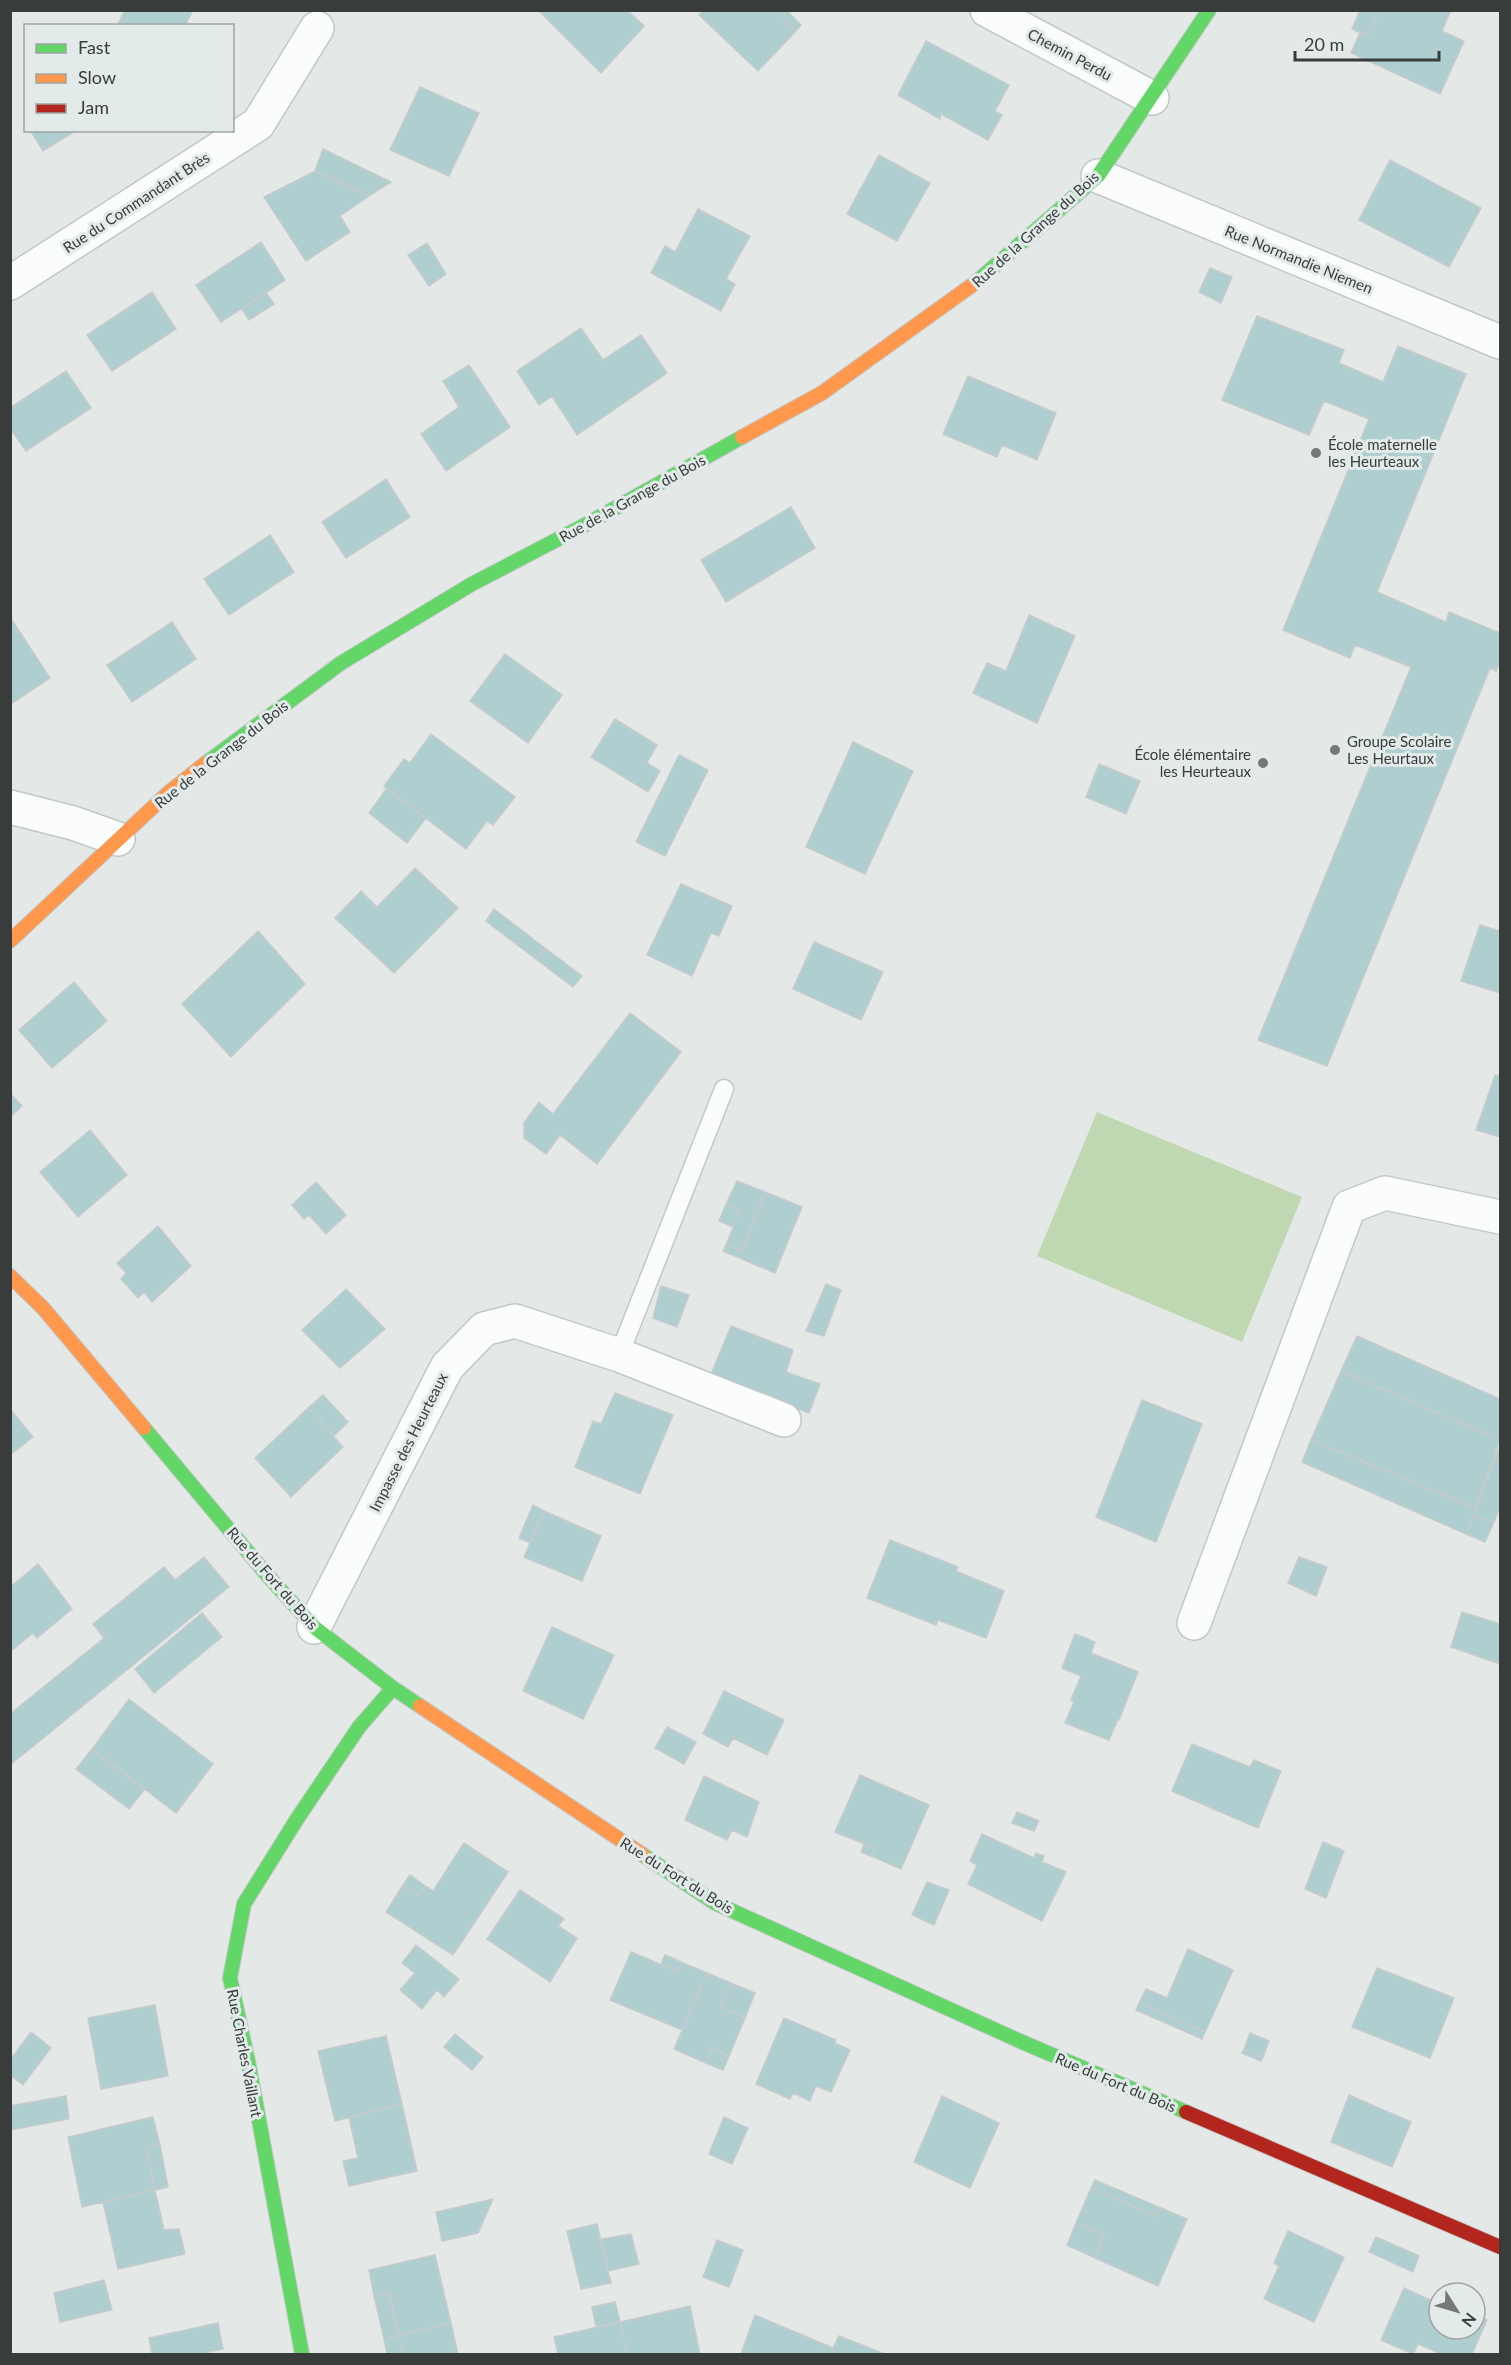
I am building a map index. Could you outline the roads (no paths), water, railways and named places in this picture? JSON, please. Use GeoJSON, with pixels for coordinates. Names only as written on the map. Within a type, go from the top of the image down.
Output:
{"type":"FeatureCollection","features":[{"type":"Feature","properties":{"kind":"street","name":"Chemin Perdu"},"geometry":{"type":"LineString","coordinates":[[987,10],[1152,98]]}},
{"type":"Feature","properties":{"kind":"street","name":"Rue de la Grange du Bois"},"geometry":{"type":"LineString","coordinates":[[10,941],[168,793],[340,663],[472,584],[585,525],[822,393],[965,291],[1098,176],[1209,10]]}},
{"type":"Feature","properties":{"kind":"street","name":"Rue du Commandant Brès"},"geometry":{"type":"LineString","coordinates":[[10,283],[258,124],[317,28]]}},
{"type":"Feature","properties":{"kind":"street","name":"Rue Normandie Niemen"},"geometry":{"type":"LineString","coordinates":[[1098,176],[1500,342]]}},
{"type":"Feature","properties":{"kind":"street"},"geometry":{"type":"LineString","coordinates":[[10,807],[73,823],[118,839]]}},
{"type":"Feature","properties":{"kind":"street"},"geometry":{"type":"LineString","coordinates":[[1194,1623],[1349,1207],[1385,1192],[1500,1217]]}},
{"type":"Feature","properties":{"kind":"street","name":"Rue du Fort du Bois"},"geometry":{"type":"LineString","coordinates":[[10,1276],[43,1308],[268,1576],[314,1627],[393,1688],[716,1903],[1022,2042],[1500,2247]]}},
{"type":"Feature","properties":{"kind":"street","name":"Impasse des Heurteaux"},"geometry":{"type":"LineString","coordinates":[[314,1627],[447,1367],[484,1329],[515,1321],[619,1355],[784,1420]]}},
{"type":"Feature","properties":{"kind":"street","name":"Rue Charles Vaillant"},"geometry":{"type":"LineString","coordinates":[[302,2355],[249,2066],[230,1978],[244,1904],[297,1819],[360,1726],[393,1688]]}},
{"type":"Feature","properties":{"kind":"lane"},"geometry":{"type":"LineString","coordinates":[[619,1355],[724,1089]]}},
{"type":"Feature","properties":{"kind":"place","name":"École maternelle les Heurteaux"},"geometry":{"type":"Point","coordinates":[1316,453]}},
{"type":"Feature","properties":{"kind":"place","name":"Groupe Scolaire Les Heurtaux"},"geometry":{"type":"Point","coordinates":[1335,750]}},
{"type":"Feature","properties":{"kind":"place","name":"École élémentaire les Heurteaux"},"geometry":{"type":"Point","coordinates":[1263,763]}}]}
